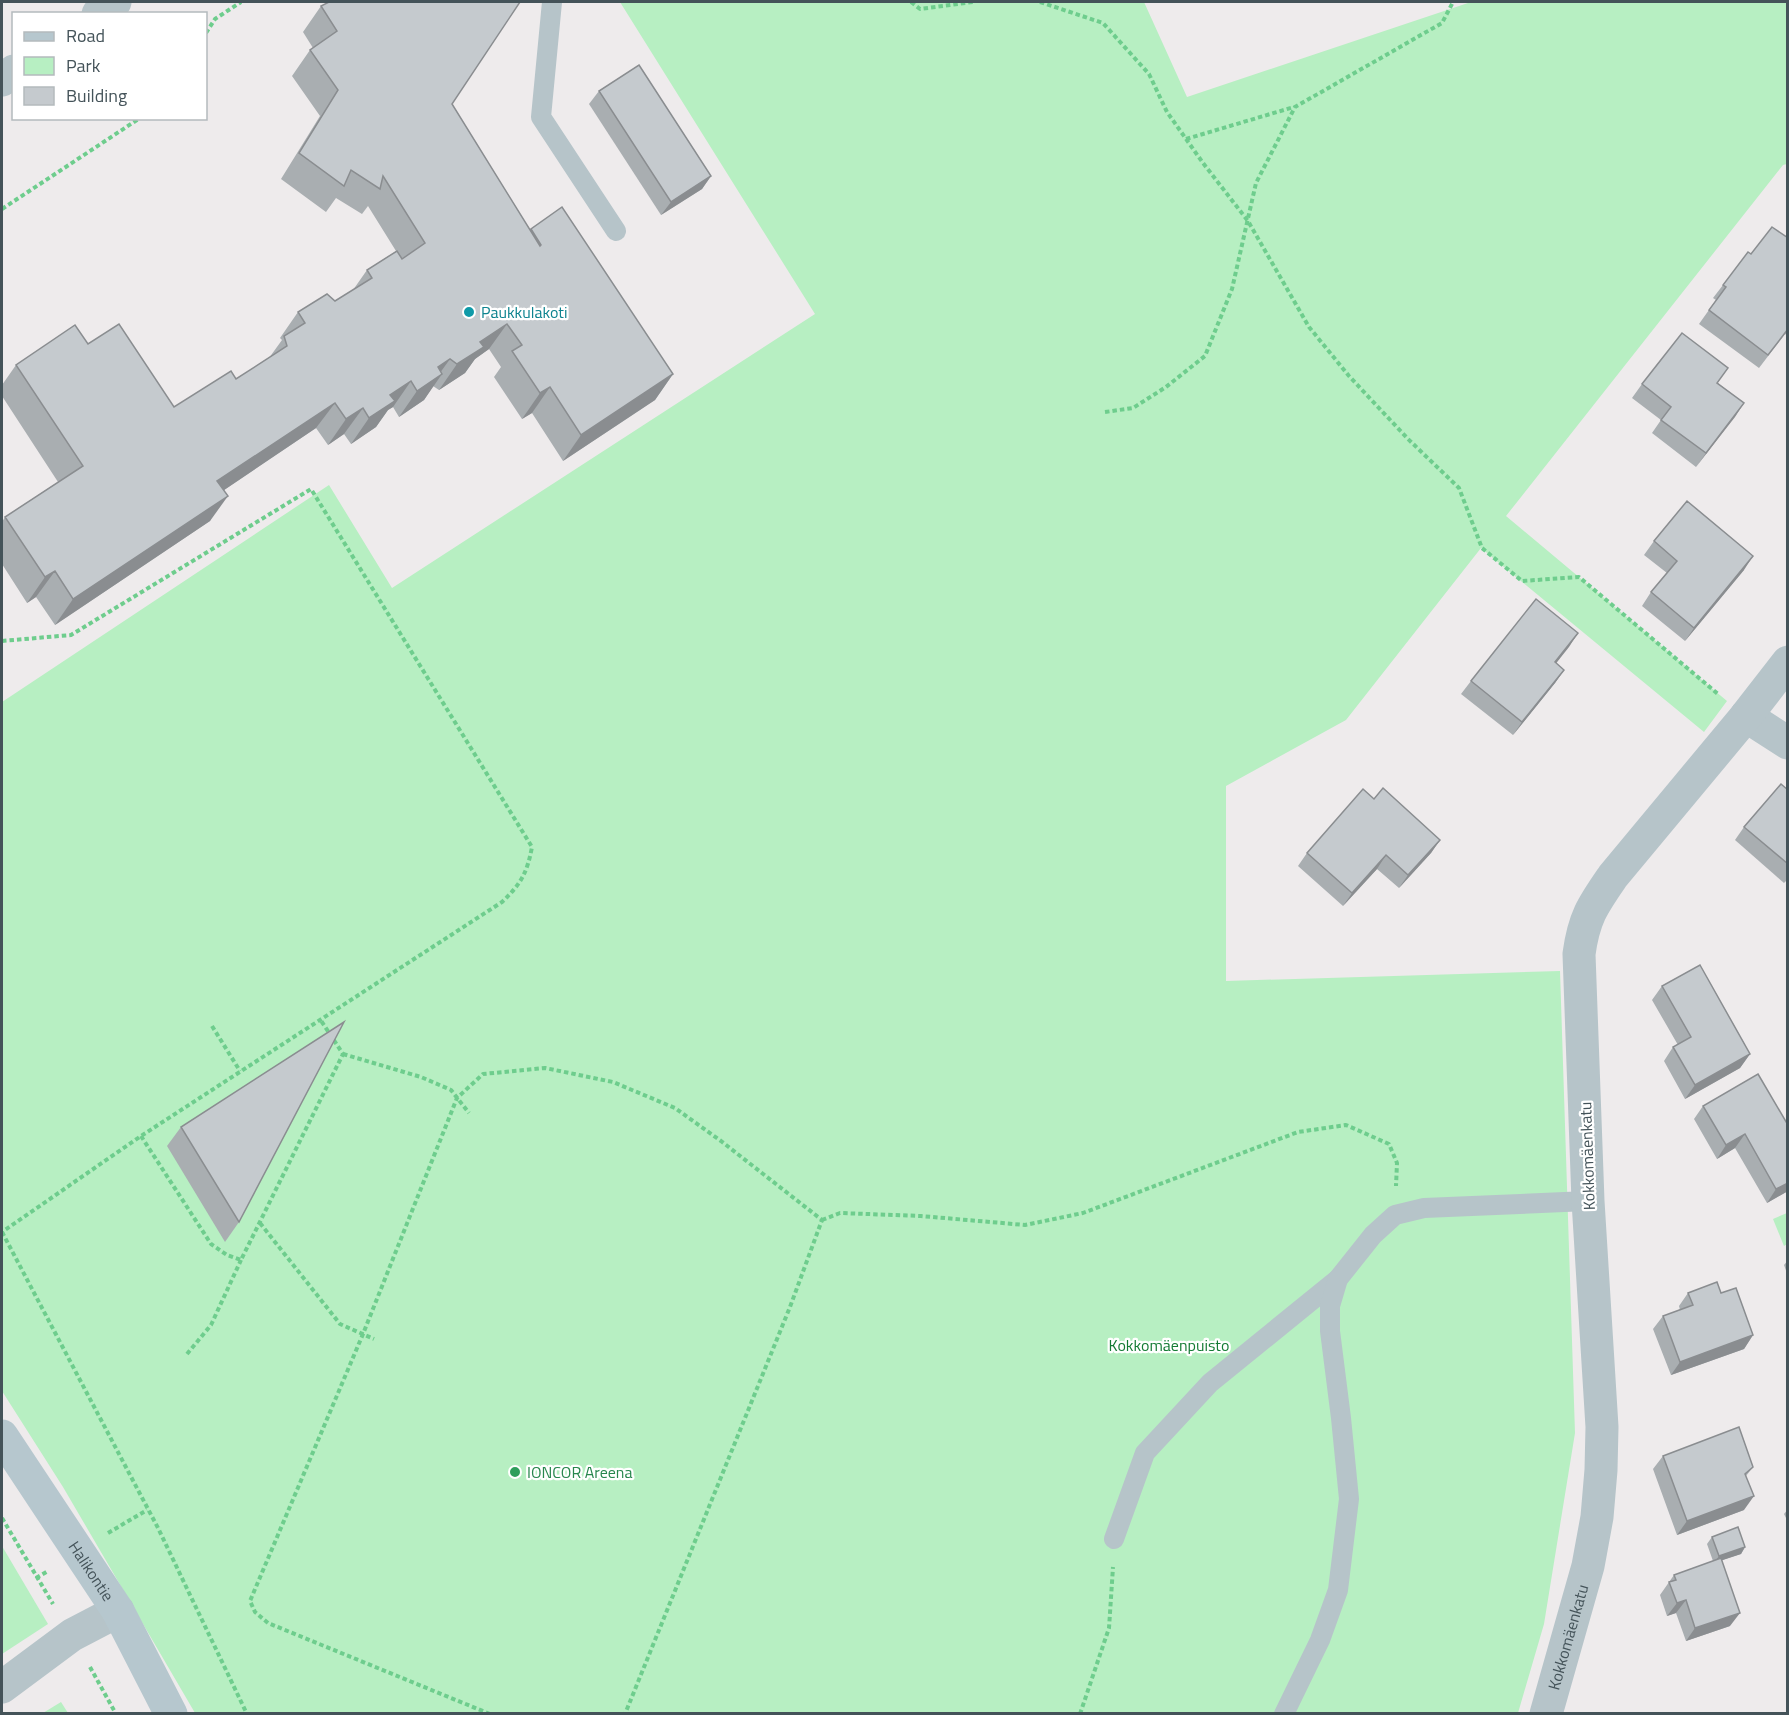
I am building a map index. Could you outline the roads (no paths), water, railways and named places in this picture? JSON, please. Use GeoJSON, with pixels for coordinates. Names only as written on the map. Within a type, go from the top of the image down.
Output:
{"type":"FeatureCollection","features":[{"type":"Feature","properties":{"kind":"main road","name":"Halikontie"},"geometry":{"type":"LineString","coordinates":[[2,1436],[118,1611],[171,1713]]}},
{"type":"Feature","properties":{"kind":"street"},"geometry":{"type":"LineString","coordinates":[[101,12],[116,2]]}},
{"type":"Feature","properties":{"kind":"street","name":"Kokkomäenkatu"},"geometry":{"type":"LineString","coordinates":[[1546,1713],[1588,1566],[1597,1518],[1601,1470],[1602,1428],[1588,1201],[1579,954],[1583,928],[1594,903],[1613,876],[1788,662]]}},
{"type":"Feature","properties":{"kind":"street"},"geometry":{"type":"LineString","coordinates":[[1746,716],[1788,743]]}},
{"type":"Feature","properties":{"kind":"street"},"geometry":{"type":"LineString","coordinates":[[2,1687],[72,1635],[118,1611]]}},
{"type":"Feature","properties":{"kind":"lane"},"geometry":{"type":"LineString","coordinates":[[552,2],[541,117],[616,231]]}},
{"type":"Feature","properties":{"kind":"lane"},"geometry":{"type":"LineString","coordinates":[[1114,1539],[1145,1453],[1210,1383],[1338,1279],[1373,1235],[1395,1215],[1424,1208],[1588,1201]]}},
{"type":"Feature","properties":{"kind":"lane"},"geometry":{"type":"LineString","coordinates":[[1284,1713],[1320,1640],[1338,1590],[1348,1498],[1330,1331],[1330,1306],[1338,1279]]}},
{"type":"Feature","properties":{"kind":"place","name":"Paukkulakoti"},"geometry":{"type":"Point","coordinates":[469,312]}},
{"type":"Feature","properties":{"kind":"place","name":"IONCOR Areena"},"geometry":{"type":"Point","coordinates":[515,1472]}},
{"type":"Feature","properties":{"kind":"park label","name":"Kokkomäenpuisto"},"geometry":{"type":"Point","coordinates":[1169,1345]}}]}
